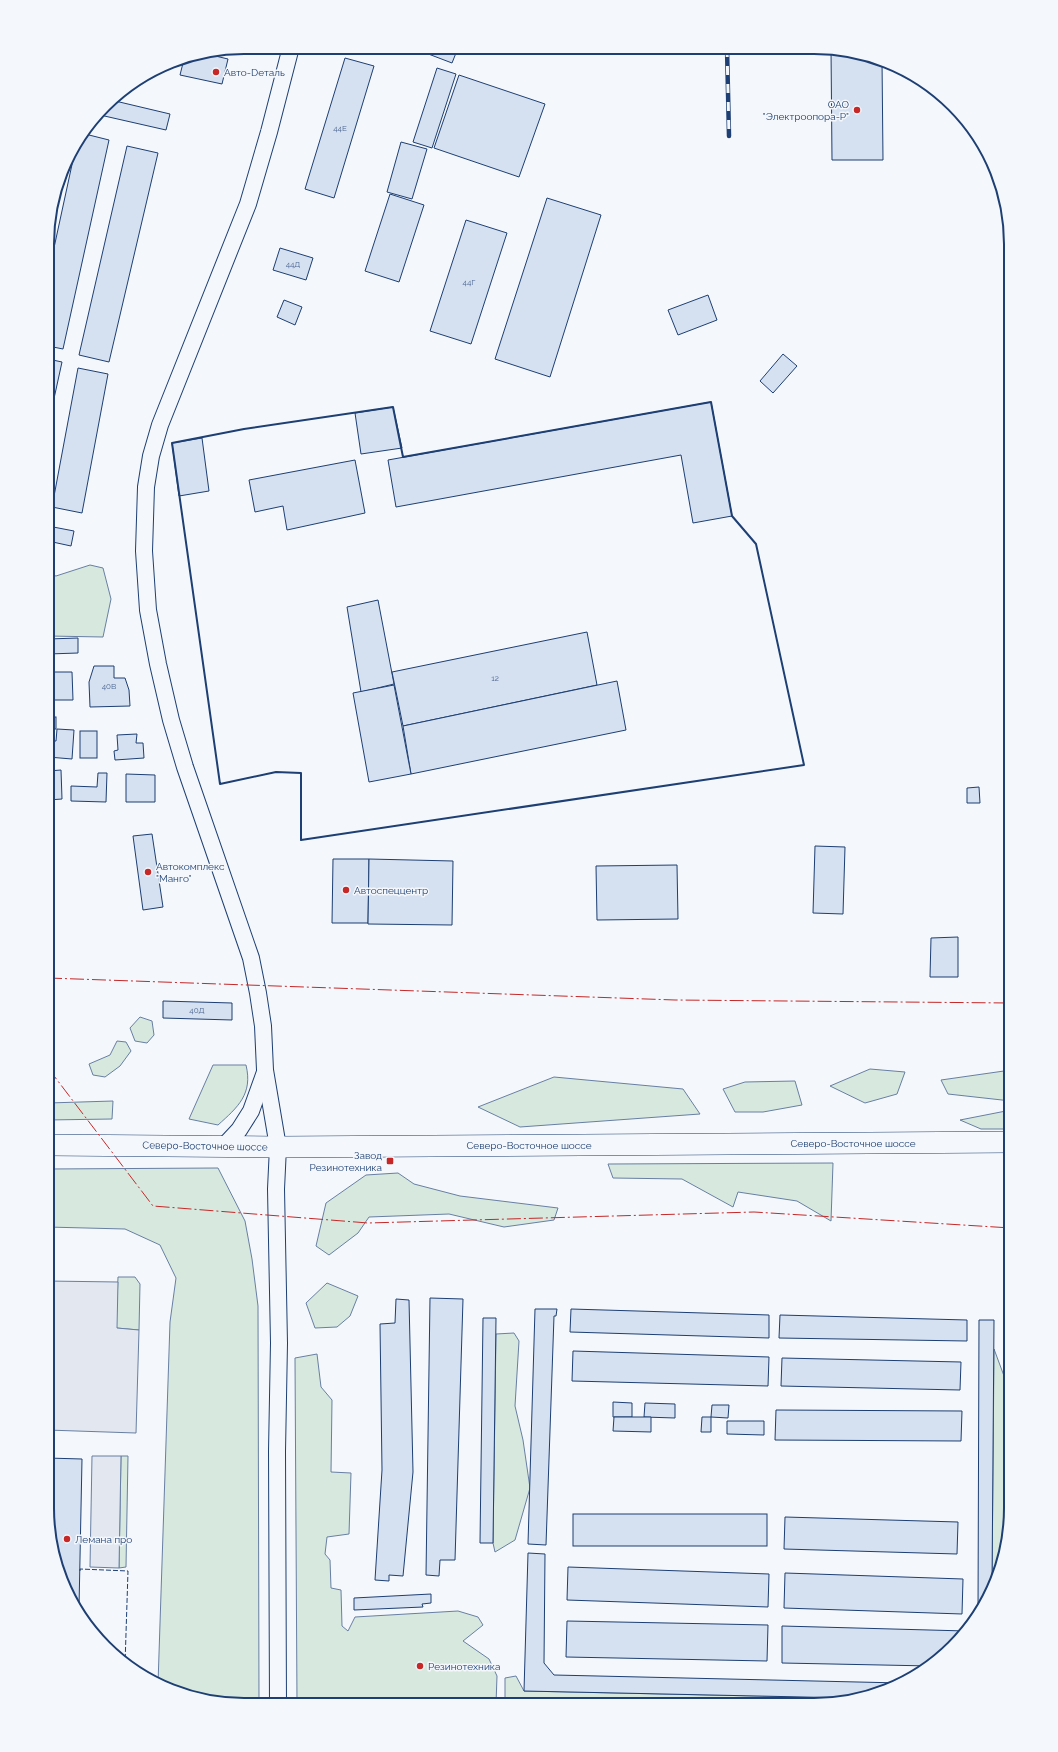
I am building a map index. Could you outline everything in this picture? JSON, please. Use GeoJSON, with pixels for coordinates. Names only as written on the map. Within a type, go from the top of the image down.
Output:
{"type":"FeatureCollection","features":[{"type":"Feature","properties":{"kind":"main road","name":"Северо-Восточное шоссе"},"geometry":{"type":"LineString","coordinates":[[54,1145],[226,1145],[278,1147],[1004,1142]]}},
{"type":"Feature","properties":{"kind":"street"},"geometry":{"type":"LineString","coordinates":[[278,1698],[278,1343],[276,1190],[278,1147],[265,1070],[263,1026],[251,958],[185,767],[171,720],[158,664],[148,610],[144,551],[146,487],[151,456],[160,425],[248,204],[270,132],[289,54]]}},
{"type":"Feature","properties":{"kind":"street"},"geometry":{"type":"LineString","coordinates":[[226,1145],[239,1130],[251,1111],[265,1070]]}},
{"type":"Feature","properties":{"kind":"shaded area"},"geometry":{"type":"Polygon","coordinates":[[[90,565],[103,568],[111,599],[103,637],[54,636],[54,576],[90,565]]]}},
{"type":"Feature","properties":{"kind":"shaded area"},"geometry":{"type":"Polygon","coordinates":[[[140,1017],[152,1021],[154,1035],[147,1043],[135,1041],[130,1028],[140,1017]]]}},
{"type":"Feature","properties":{"kind":"shaded area"},"geometry":{"type":"Polygon","coordinates":[[[117,1041],[126,1042],[131,1051],[120,1066],[105,1077],[93,1075],[89,1064],[110,1055],[117,1041]]]}},
{"type":"Feature","properties":{"kind":"shaded area"},"geometry":{"type":"Polygon","coordinates":[[[213,1065],[246,1065],[248,1075],[245,1092],[242,1099],[232,1112],[218,1125],[189,1119],[213,1065]]]}},
{"type":"Feature","properties":{"kind":"shaded area"},"geometry":{"type":"Polygon","coordinates":[[[870,1069],[905,1072],[897,1094],[865,1103],[830,1086],[870,1069]]]}},
{"type":"Feature","properties":{"kind":"shaded area"},"geometry":{"type":"Polygon","coordinates":[[[1004,1071],[1004,1100],[948,1094],[941,1080],[1004,1071]]]}},
{"type":"Feature","properties":{"kind":"shaded area"},"geometry":{"type":"Polygon","coordinates":[[[554,1077],[683,1089],[700,1114],[520,1127],[478,1107],[554,1077]]]}},
{"type":"Feature","properties":{"kind":"shaded area"},"geometry":{"type":"Polygon","coordinates":[[[795,1081],[802,1105],[763,1112],[735,1112],[723,1089],[745,1082],[795,1081]]]}},
{"type":"Feature","properties":{"kind":"shaded area"},"geometry":{"type":"Polygon","coordinates":[[[113,1101],[112,1119],[54,1120],[54,1103],[113,1101]]]}},
{"type":"Feature","properties":{"kind":"shaded area"},"geometry":{"type":"Polygon","coordinates":[[[1004,1111],[1004,1129],[981,1129],[960,1120],[1004,1111]]]}},
{"type":"Feature","properties":{"kind":"shaded area"},"geometry":{"type":"Polygon","coordinates":[[[833,1163],[831,1221],[797,1201],[738,1192],[733,1207],[682,1179],[613,1178],[608,1164],[833,1163]]]}},
{"type":"Feature","properties":{"kind":"shaded area"},"geometry":{"type":"Polygon","coordinates":[[[218,1168],[245,1221],[258,1306],[259,1698],[232,1698],[195,1692],[171,1684],[158,1677],[170,1322],[176,1278],[160,1245],[125,1229],[54,1227],[54,1169],[218,1168]]]}},
{"type":"Feature","properties":{"kind":"shaded area"},"geometry":{"type":"Polygon","coordinates":[[[398,1173],[414,1184],[460,1196],[558,1208],[554,1220],[504,1227],[449,1214],[369,1217],[358,1233],[329,1255],[316,1246],[326,1203],[366,1175],[398,1173]]]}},
{"type":"Feature","properties":{"kind":"shaded area"},"geometry":{"type":"Polygon","coordinates":[[[118,1277],[135,1277],[140,1284],[139,1330],[116,1328],[118,1277]]]}},
{"type":"Feature","properties":{"kind":"shaded area"},"geometry":{"type":"Polygon","coordinates":[[[54,1281],[118,1282],[117,1328],[139,1330],[136,1433],[54,1430],[54,1281]]]}},
{"type":"Feature","properties":{"kind":"shaded area"},"geometry":{"type":"Polygon","coordinates":[[[327,1283],[358,1296],[350,1316],[337,1327],[315,1328],[306,1303],[327,1283]]]}},
{"type":"Feature","properties":{"kind":"shaded area"},"geometry":{"type":"Polygon","coordinates":[[[514,1333],[519,1341],[515,1406],[523,1440],[530,1488],[515,1540],[495,1552],[493,1543],[496,1334],[514,1333]]]}},
{"type":"Feature","properties":{"kind":"shaded area"},"geometry":{"type":"Polygon","coordinates":[[[994,1349],[1004,1376],[1004,1520],[998,1557],[992,1575],[994,1349]]]}},
{"type":"Feature","properties":{"kind":"shaded area"},"geometry":{"type":"Polygon","coordinates":[[[317,1354],[321,1387],[332,1400],[331,1472],[351,1473],[349,1534],[327,1537],[325,1554],[330,1560],[331,1588],[341,1590],[342,1626],[348,1631],[355,1617],[458,1611],[478,1617],[483,1625],[463,1641],[489,1659],[497,1676],[496,1698],[297,1698],[295,1358],[317,1354]]]}},
{"type":"Feature","properties":{"kind":"shaded area"},"geometry":{"type":"Polygon","coordinates":[[[92,1456],[121,1456],[119,1568],[90,1567],[92,1456]]]}},
{"type":"Feature","properties":{"kind":"shaded area"},"geometry":{"type":"Polygon","coordinates":[[[121,1456],[128,1456],[126,1567],[119,1568],[121,1456]]]}},
{"type":"Feature","properties":{"kind":"shaded area"},"geometry":{"type":"Polygon","coordinates":[[[516,1676],[524,1691],[829,1698],[505,1698],[505,1678],[516,1676]]]}},
{"type":"Feature","properties":{"kind":"building"},"geometry":{"type":"Polygon","coordinates":[[[428,54],[456,54],[452,63],[428,54]]]}},
{"type":"Feature","properties":{"kind":"building","name":"ОАО \"Электроопора-Р\""},"geometry":{"type":"Polygon","coordinates":[[[831,55],[863,60],[882,66],[883,160],[832,160],[831,55]]]}},
{"type":"Feature","properties":{"kind":"building"},"geometry":{"type":"Polygon","coordinates":[[[217,56],[228,59],[222,84],[180,75],[183,64],[195,60],[217,56]]]}},
{"type":"Feature","properties":{"kind":"building"},"geometry":{"type":"Polygon","coordinates":[[[345,58],[374,66],[334,198],[305,189],[345,58]]]}},
{"type":"Feature","properties":{"kind":"building"},"geometry":{"type":"Polygon","coordinates":[[[437,68],[456,74],[432,148],[413,142],[437,68]]]}},
{"type":"Feature","properties":{"kind":"building"},"geometry":{"type":"Polygon","coordinates":[[[459,75],[545,104],[519,177],[434,148],[459,75]]]}},
{"type":"Feature","properties":{"kind":"building"},"geometry":{"type":"Polygon","coordinates":[[[118,102],[170,114],[166,130],[104,116],[118,102]]]}},
{"type":"Feature","properties":{"kind":"building"},"geometry":{"type":"Polygon","coordinates":[[[88,135],[109,140],[63,349],[54,347],[54,248],[72,163],[79,149],[88,135]]]}},
{"type":"Feature","properties":{"kind":"building"},"geometry":{"type":"Polygon","coordinates":[[[401,142],[427,149],[412,199],[387,192],[401,142]]]}},
{"type":"Feature","properties":{"kind":"building"},"geometry":{"type":"Polygon","coordinates":[[[127,146],[158,153],[109,362],[79,355],[127,146]]]}},
{"type":"Feature","properties":{"kind":"building"},"geometry":{"type":"Polygon","coordinates":[[[390,194],[424,205],[399,282],[365,271],[390,194]]]}},
{"type":"Feature","properties":{"kind":"building"},"geometry":{"type":"Polygon","coordinates":[[[547,198],[601,215],[550,377],[495,359],[547,198]]]}},
{"type":"Feature","properties":{"kind":"building"},"geometry":{"type":"Polygon","coordinates":[[[466,220],[507,233],[471,344],[430,331],[466,220]]]}},
{"type":"Feature","properties":{"kind":"building"},"geometry":{"type":"Polygon","coordinates":[[[280,248],[313,258],[306,280],[273,270],[280,248]]]}},
{"type":"Feature","properties":{"kind":"building"},"geometry":{"type":"Polygon","coordinates":[[[708,295],[717,320],[678,335],[668,310],[708,295]]]}},
{"type":"Feature","properties":{"kind":"building"},"geometry":{"type":"Polygon","coordinates":[[[284,300],[302,307],[295,325],[277,317],[284,300]]]}},
{"type":"Feature","properties":{"kind":"building"},"geometry":{"type":"Polygon","coordinates":[[[783,354],[797,366],[773,393],[760,381],[783,354]]]}},
{"type":"Feature","properties":{"kind":"building"},"geometry":{"type":"Polygon","coordinates":[[[54,360],[62,362],[54,399],[54,360]]]}},
{"type":"Feature","properties":{"kind":"building"},"geometry":{"type":"Polygon","coordinates":[[[78,368],[108,374],[82,513],[54,507],[54,496],[78,368]]]}},
{"type":"Feature","properties":{"kind":"building"},"geometry":{"type":"Polygon","coordinates":[[[711,402],[732,516],[693,523],[681,455],[396,507],[388,460],[711,402]]]}},
{"type":"Feature","properties":{"kind":"building"},"geometry":{"type":"Polygon","coordinates":[[[393,407],[402,448],[361,454],[355,413],[393,407]]]}},
{"type":"Feature","properties":{"kind":"building"},"geometry":{"type":"Polygon","coordinates":[[[202,438],[209,491],[179,496],[172,443],[202,438]]]}},
{"type":"Feature","properties":{"kind":"building"},"geometry":{"type":"Polygon","coordinates":[[[355,460],[365,513],[287,530],[283,506],[255,512],[249,480],[355,460]]]}},
{"type":"Feature","properties":{"kind":"building"},"geometry":{"type":"Polygon","coordinates":[[[54,527],[74,531],[71,546],[54,542],[54,527]]]}},
{"type":"Feature","properties":{"kind":"building"},"geometry":{"type":"Polygon","coordinates":[[[378,600],[394,684],[361,692],[347,607],[378,600]]]}},
{"type":"Feature","properties":{"kind":"building"},"geometry":{"type":"Polygon","coordinates":[[[587,632],[597,685],[403,726],[392,672],[587,632]]]}},
{"type":"Feature","properties":{"kind":"building"},"geometry":{"type":"Polygon","coordinates":[[[78,638],[78,653],[54,654],[54,639],[78,638]]]}},
{"type":"Feature","properties":{"kind":"building"},"geometry":{"type":"Polygon","coordinates":[[[94,666],[114,666],[114,678],[125,678],[129,690],[130,706],[90,707],[89,682],[94,666]]]}},
{"type":"Feature","properties":{"kind":"building"},"geometry":{"type":"Polygon","coordinates":[[[54,672],[72,672],[73,700],[54,700],[54,672]]]}},
{"type":"Feature","properties":{"kind":"building"},"geometry":{"type":"Polygon","coordinates":[[[617,681],[626,730],[411,774],[403,726],[617,681]]]}},
{"type":"Feature","properties":{"kind":"building"},"geometry":{"type":"Polygon","coordinates":[[[394,685],[411,774],[369,782],[353,693],[394,685]]]}},
{"type":"Feature","properties":{"kind":"building"},"geometry":{"type":"Polygon","coordinates":[[[54,717],[56,717],[56,729],[54,729],[54,717]]]}},
{"type":"Feature","properties":{"kind":"building"},"geometry":{"type":"Polygon","coordinates":[[[57,729],[74,730],[72,759],[54,758],[54,741],[56,741],[57,729]]]}},
{"type":"Feature","properties":{"kind":"building"},"geometry":{"type":"Polygon","coordinates":[[[80,731],[97,731],[97,758],[80,758],[80,731]]]}},
{"type":"Feature","properties":{"kind":"building"},"geometry":{"type":"Polygon","coordinates":[[[137,734],[136,743],[143,743],[144,758],[115,760],[114,751],[118,750],[117,735],[137,734]]]}},
{"type":"Feature","properties":{"kind":"building"},"geometry":{"type":"Polygon","coordinates":[[[61,770],[62,799],[54,800],[54,771],[61,770]]]}},
{"type":"Feature","properties":{"kind":"building"},"geometry":{"type":"Polygon","coordinates":[[[98,773],[107,773],[106,802],[71,801],[71,786],[97,787],[98,773]]]}},
{"type":"Feature","properties":{"kind":"building"},"geometry":{"type":"Polygon","coordinates":[[[126,774],[155,775],[155,802],[126,802],[126,774]]]}},
{"type":"Feature","properties":{"kind":"building"},"geometry":{"type":"Polygon","coordinates":[[[979,787],[980,803],[967,803],[967,788],[979,787]]]}},
{"type":"Feature","properties":{"kind":"building","name":"Автокомплекс \"Манго\""},"geometry":{"type":"Polygon","coordinates":[[[152,834],[163,907],[143,910],[133,836],[152,834]]]}},
{"type":"Feature","properties":{"kind":"building"},"geometry":{"type":"Polygon","coordinates":[[[815,846],[845,847],[843,914],[813,913],[815,846]]]}},
{"type":"Feature","properties":{"kind":"building"},"geometry":{"type":"Polygon","coordinates":[[[333,859],[369,859],[368,923],[332,923],[333,859]]]}},
{"type":"Feature","properties":{"kind":"building"},"geometry":{"type":"Polygon","coordinates":[[[369,859],[453,861],[452,925],[368,924],[369,859]]]}},
{"type":"Feature","properties":{"kind":"building"},"geometry":{"type":"Polygon","coordinates":[[[677,865],[678,919],[597,920],[596,866],[677,865]]]}},
{"type":"Feature","properties":{"kind":"building"},"geometry":{"type":"Polygon","coordinates":[[[958,937],[958,977],[930,977],[931,938],[958,937]]]}},
{"type":"Feature","properties":{"kind":"building"},"geometry":{"type":"Polygon","coordinates":[[[163,1001],[232,1003],[232,1020],[163,1018],[163,1001]]]}},
{"type":"Feature","properties":{"kind":"building"},"geometry":{"type":"Polygon","coordinates":[[[430,1298],[463,1299],[455,1560],[440,1560],[439,1576],[426,1575],[430,1298]]]}},
{"type":"Feature","properties":{"kind":"building"},"geometry":{"type":"Polygon","coordinates":[[[396,1299],[409,1300],[413,1472],[403,1576],[389,1575],[389,1581],[375,1580],[382,1470],[380,1324],[395,1323],[396,1299]]]}},
{"type":"Feature","properties":{"kind":"building"},"geometry":{"type":"Polygon","coordinates":[[[535,1309],[557,1309],[556,1316],[554,1316],[546,1545],[528,1544],[535,1309]]]}},
{"type":"Feature","properties":{"kind":"building"},"geometry":{"type":"Polygon","coordinates":[[[571,1309],[769,1315],[769,1338],[570,1332],[571,1309]]]}},
{"type":"Feature","properties":{"kind":"building"},"geometry":{"type":"Polygon","coordinates":[[[780,1315],[967,1320],[967,1341],[779,1338],[780,1315]]]}},
{"type":"Feature","properties":{"kind":"building"},"geometry":{"type":"Polygon","coordinates":[[[483,1318],[496,1318],[493,1543],[480,1543],[483,1318]]]}},
{"type":"Feature","properties":{"kind":"building"},"geometry":{"type":"Polygon","coordinates":[[[979,1320],[994,1320],[992,1575],[978,1605],[979,1320]]]}},
{"type":"Feature","properties":{"kind":"building"},"geometry":{"type":"Polygon","coordinates":[[[573,1351],[769,1357],[768,1386],[572,1381],[573,1351]]]}},
{"type":"Feature","properties":{"kind":"building"},"geometry":{"type":"Polygon","coordinates":[[[782,1358],[961,1362],[960,1390],[781,1386],[782,1358]]]}},
{"type":"Feature","properties":{"kind":"building"},"geometry":{"type":"Polygon","coordinates":[[[613,1402],[632,1403],[632,1417],[613,1417],[613,1402]]]}},
{"type":"Feature","properties":{"kind":"building"},"geometry":{"type":"Polygon","coordinates":[[[645,1403],[675,1404],[675,1418],[644,1417],[645,1403]]]}},
{"type":"Feature","properties":{"kind":"building"},"geometry":{"type":"Polygon","coordinates":[[[712,1405],[729,1405],[728,1418],[711,1417],[712,1405]]]}},
{"type":"Feature","properties":{"kind":"building"},"geometry":{"type":"Polygon","coordinates":[[[776,1410],[962,1411],[961,1441],[775,1440],[776,1410]]]}},
{"type":"Feature","properties":{"kind":"building"},"geometry":{"type":"Polygon","coordinates":[[[614,1417],[651,1417],[651,1432],[613,1431],[614,1417]]]}},
{"type":"Feature","properties":{"kind":"building"},"geometry":{"type":"Polygon","coordinates":[[[702,1417],[711,1417],[711,1432],[701,1432],[702,1417]]]}},
{"type":"Feature","properties":{"kind":"building"},"geometry":{"type":"Polygon","coordinates":[[[727,1421],[764,1421],[764,1435],[727,1434],[727,1421]]]}},
{"type":"Feature","properties":{"kind":"building","name":"Лемана про"},"geometry":{"type":"Polygon","coordinates":[[[54,1458],[82,1459],[79,1603],[68,1581],[60,1557],[54,1520],[54,1458]]]}},
{"type":"Feature","properties":{"kind":"building"},"geometry":{"type":"Polygon","coordinates":[[[573,1514],[767,1514],[767,1546],[573,1546],[573,1514]]]}},
{"type":"Feature","properties":{"kind":"building"},"geometry":{"type":"Polygon","coordinates":[[[785,1517],[958,1522],[957,1554],[784,1549],[785,1517]]]}},
{"type":"Feature","properties":{"kind":"building"},"geometry":{"type":"Polygon","coordinates":[[[528,1553],[545,1554],[544,1663],[554,1675],[889,1683],[863,1692],[829,1698],[524,1691],[528,1553]]]}},
{"type":"Feature","properties":{"kind":"building"},"geometry":{"type":"Polygon","coordinates":[[[568,1567],[769,1574],[768,1607],[567,1600],[568,1567]]]}},
{"type":"Feature","properties":{"kind":"building"},"geometry":{"type":"Polygon","coordinates":[[[785,1573],[963,1579],[962,1614],[784,1608],[785,1573]]]}},
{"type":"Feature","properties":{"kind":"building"},"geometry":{"type":"Polygon","coordinates":[[[431,1594],[431,1603],[422,1604],[423,1607],[354,1610],[354,1598],[431,1594]]]}},
{"type":"Feature","properties":{"kind":"building"},"geometry":{"type":"Polygon","coordinates":[[[567,1621],[768,1625],[767,1661],[566,1657],[567,1621]]]}},
{"type":"Feature","properties":{"kind":"building"},"geometry":{"type":"Polygon","coordinates":[[[782,1626],[959,1631],[939,1651],[920,1666],[782,1663],[782,1626]]]}},
{"type":"Feature","properties":{"kind":"railway"},"geometry":{"type":"LineString","coordinates":[[727,54],[729,136]]}},
{"type":"Feature","properties":{"kind":"fence"},"geometry":{"type":"LineString","coordinates":[[80,1571],[80,1569],[128,1571],[125,1657]]}},
{"type":"Feature","properties":{"kind":"wall"},"geometry":{"type":"LineString","coordinates":[[711,402],[732,516],[756,544],[804,765],[301,840],[301,773],[276,772],[220,784],[172,443],[244,429],[393,407],[403,457],[711,402]]}},
{"type":"Feature","properties":{"kind":"power"},"geometry":{"type":"LineString","coordinates":[[54,978],[675,1000],[1004,1003]]}},
{"type":"Feature","properties":{"kind":"power"},"geometry":{"type":"LineString","coordinates":[[54,1076],[153,1206],[368,1223],[754,1212],[1004,1228]]}},
{"type":"Feature","properties":{"kind":"place","name":"Авто-Dеталь"},"geometry":{"type":"Point","coordinates":[216,72]}},
{"type":"Feature","properties":{"kind":"place","name":"ОАО \"Электроопора-Р\""},"geometry":{"type":"Point","coordinates":[857,110]}},
{"type":"Feature","properties":{"kind":"place","name":"Автокомплекс \"Манго\""},"geometry":{"type":"Point","coordinates":[148,872]}},
{"type":"Feature","properties":{"kind":"place","name":"Автоспеццентр"},"geometry":{"type":"Point","coordinates":[346,890]}},
{"type":"Feature","properties":{"kind":"place","name":"Завод Резинотехника"},"geometry":{"type":"Point","coordinates":[390,1161]}},
{"type":"Feature","properties":{"kind":"place","name":"Лемана про"},"geometry":{"type":"Point","coordinates":[67,1539]}},
{"type":"Feature","properties":{"kind":"place","name":"Резинотехника"},"geometry":{"type":"Point","coordinates":[420,1666]}}]}
